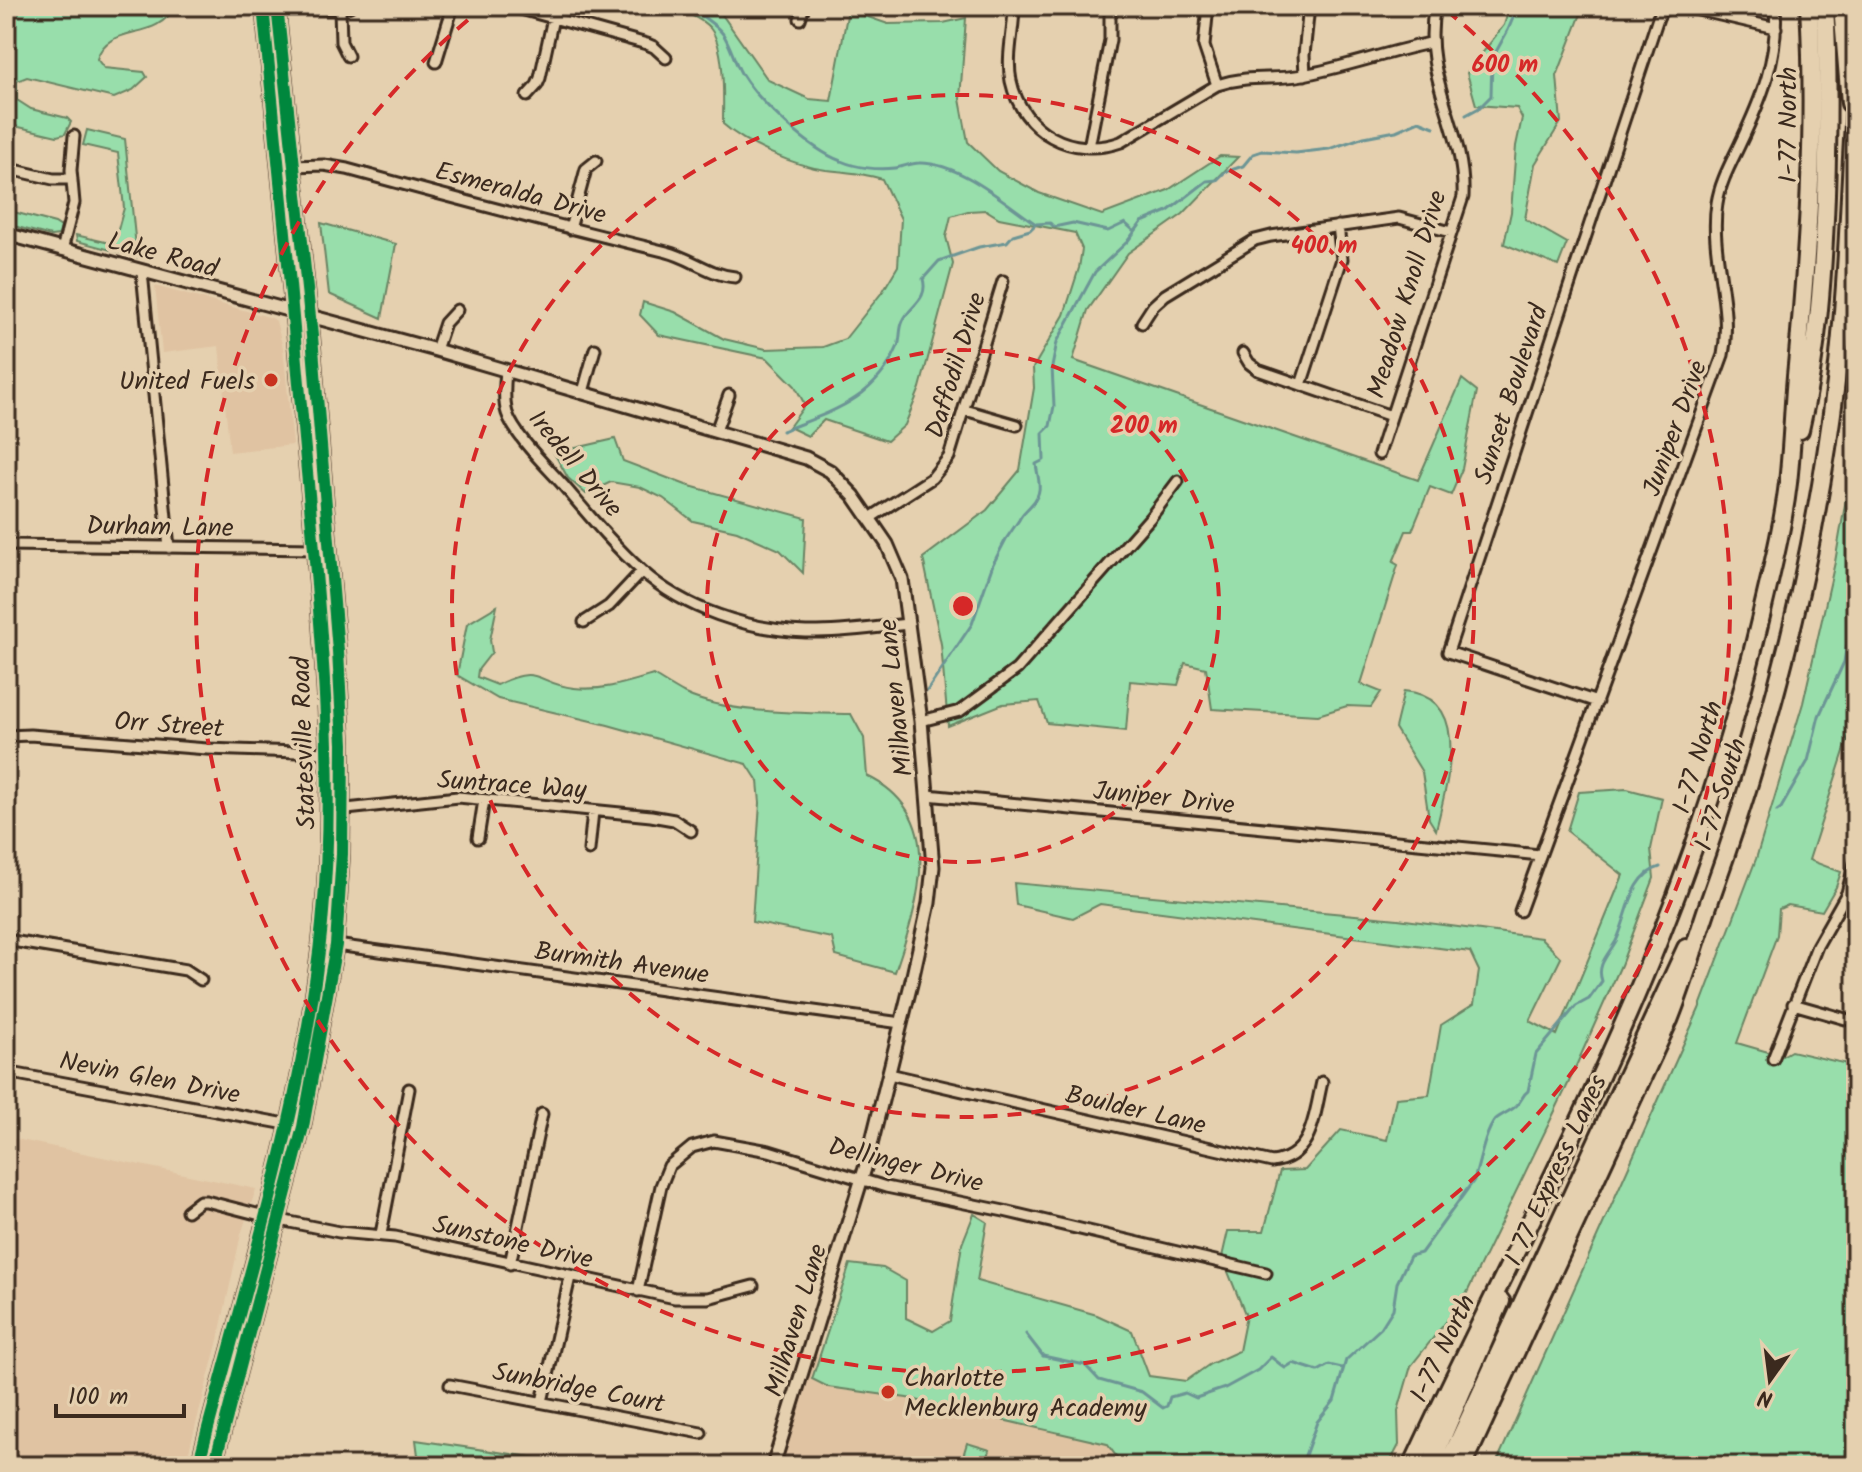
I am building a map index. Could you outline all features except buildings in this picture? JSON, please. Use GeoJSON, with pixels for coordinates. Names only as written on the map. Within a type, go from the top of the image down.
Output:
{"type":"FeatureCollection","features":[{"type":"Feature","properties":{"kind":"highway","name":"I-77 North"},"geometry":{"type":"LineString","coordinates":[[1412,1466],[1470,1342],[1533,1222],[1632,1004],[1695,844],[1750,663],[1787,485],[1810,207],[1812,94],[1809,6]]}},
{"type":"Feature","properties":{"kind":"highway"},"geometry":{"type":"LineString","coordinates":[[1787,485],[1811,381],[1818,321],[1828,134],[1825,6]]}},
{"type":"Feature","properties":{"kind":"highway"},"geometry":{"type":"LineString","coordinates":[[1842,6],[1853,140]]}},
{"type":"Feature","properties":{"kind":"highway","name":"I-77 South"},"geometry":{"type":"LineString","coordinates":[[1463,1466],[1669,1020],[1770,717],[1791,636],[1816,516],[1832,414],[1844,314],[1856,92]]}},
{"type":"Feature","properties":{"kind":"highway","name":"I 77 Express Lanes"},"geometry":{"type":"LineString","coordinates":[[1447,1466],[1711,896]]}},
{"type":"Feature","properties":{"kind":"highway","name":"I 77 Express Lanes"},"geometry":{"type":"LineString","coordinates":[[1430,1466],[1483,1348],[1533,1222]]}},
{"type":"Feature","properties":{"kind":"main road","name":"Statesville Road"},"geometry":{"type":"LineString","coordinates":[[198,1466],[286,1124],[318,959],[326,882],[329,753],[314,549],[263,6]]}},
{"type":"Feature","properties":{"kind":"main road","name":"Statesville Road"},"geometry":{"type":"LineString","coordinates":[[214,1466],[303,1127],[336,945],[343,810],[337,636],[278,7]]}},
{"type":"Feature","properties":{"kind":"street"},"geometry":{"type":"LineString","coordinates":[[436,62],[453,6]]}},
{"type":"Feature","properties":{"kind":"street"},"geometry":{"type":"LineString","coordinates":[[510,6],[647,44],[666,58]]}},
{"type":"Feature","properties":{"kind":"street"},"geometry":{"type":"LineString","coordinates":[[800,19],[804,6]]}},
{"type":"Feature","properties":{"kind":"street"},"geometry":{"type":"LineString","coordinates":[[1014,6],[1011,81],[1022,111],[1051,138],[1073,147],[1107,147],[1121,142],[1217,85],[1251,77],[1305,75],[1430,43]]}},
{"type":"Feature","properties":{"kind":"street"},"geometry":{"type":"LineString","coordinates":[[1089,147],[1110,40],[1110,6]]}},
{"type":"Feature","properties":{"kind":"street"},"geometry":{"type":"LineString","coordinates":[[1208,6],[1204,46],[1217,85]]}},
{"type":"Feature","properties":{"kind":"street"},"geometry":{"type":"LineString","coordinates":[[1305,75],[1309,6]]}},
{"type":"Feature","properties":{"kind":"street","name":"Meadow Knoll Drive"},"geometry":{"type":"LineString","coordinates":[[1379,454],[1463,197],[1462,165],[1433,64],[1430,43],[1435,6]]}},
{"type":"Feature","properties":{"kind":"street","name":"Sunset Boulevard"},"geometry":{"type":"LineString","coordinates":[[1597,702],[1448,652],[1658,18],[1671,6]]}},
{"type":"Feature","properties":{"kind":"street"},"geometry":{"type":"LineString","coordinates":[[1681,6],[1776,28]]}},
{"type":"Feature","properties":{"kind":"street","name":"Juniper Drive"},"geometry":{"type":"LineString","coordinates":[[1520,911],[1723,355],[1726,323],[1715,231],[1717,203],[1723,180],[1766,85],[1773,56],[1775,6]]}},
{"type":"Feature","properties":{"kind":"street"},"geometry":{"type":"LineString","coordinates":[[278,7],[345,7],[341,42],[348,56]]}},
{"type":"Feature","properties":{"kind":"street"},"geometry":{"type":"LineString","coordinates":[[527,96],[540,78],[553,18]]}},
{"type":"Feature","properties":{"kind":"street"},"geometry":{"type":"LineString","coordinates":[[62,250],[74,203],[74,136]]}},
{"type":"Feature","properties":{"kind":"street"},"geometry":{"type":"LineString","coordinates":[[570,229],[586,169],[596,161]]}},
{"type":"Feature","properties":{"kind":"street","name":"Esmeralda Drive"},"geometry":{"type":"LineString","coordinates":[[292,166],[324,165],[347,169],[676,254],[718,276],[735,277]]}},
{"type":"Feature","properties":{"kind":"street"},"geometry":{"type":"LineString","coordinates":[[6,168],[53,179],[72,179]]}},
{"type":"Feature","properties":{"kind":"street"},"geometry":{"type":"LineString","coordinates":[[1142,323],[1165,295],[1255,240],[1399,218],[1451,232]]}},
{"type":"Feature","properties":{"kind":"street"},"geometry":{"type":"LineString","coordinates":[[1301,385],[1342,259],[1338,226]]}},
{"type":"Feature","properties":{"kind":"street","name":"Lake Road"},"geometry":{"type":"LineString","coordinates":[[6,234],[309,315]]}},
{"type":"Feature","properties":{"kind":"street"},"geometry":{"type":"LineString","coordinates":[[142,272],[169,548]]}},
{"type":"Feature","properties":{"kind":"street","name":"Daffodil Drive"},"geometry":{"type":"LineString","coordinates":[[870,518],[938,473],[954,446],[1003,281]]}},
{"type":"Feature","properties":{"kind":"street"},"geometry":{"type":"LineString","coordinates":[[436,350],[445,323],[457,310]]}},
{"type":"Feature","properties":{"kind":"street","name":"Milhaven Lane"},"geometry":{"type":"LineString","coordinates":[[309,315],[785,451],[820,465],[835,475],[870,518],[899,570],[921,721],[933,878],[889,1074],[861,1180],[773,1466]]}},
{"type":"Feature","properties":{"kind":"street"},"geometry":{"type":"LineString","coordinates":[[583,392],[595,349]]}},
{"type":"Feature","properties":{"kind":"street"},"geometry":{"type":"LineString","coordinates":[[1243,353],[1258,370],[1391,416]]}},
{"type":"Feature","properties":{"kind":"street","name":"Iredell Drive"},"geometry":{"type":"LineString","coordinates":[[506,370],[505,405],[510,420],[564,487],[642,571],[663,587],[703,608],[757,626],[806,632],[909,624]]}},
{"type":"Feature","properties":{"kind":"street"},"geometry":{"type":"LineString","coordinates":[[716,431],[729,395]]}},
{"type":"Feature","properties":{"kind":"street"},"geometry":{"type":"LineString","coordinates":[[965,410],[1017,425]]}},
{"type":"Feature","properties":{"kind":"street"},"geometry":{"type":"LineString","coordinates":[[921,721],[960,711],[1017,669],[1150,518],[1178,481]]}},
{"type":"Feature","properties":{"kind":"street","name":"Durham Lane"},"geometry":{"type":"LineString","coordinates":[[6,545],[314,549]]}},
{"type":"Feature","properties":{"kind":"street"},"geometry":{"type":"LineString","coordinates":[[584,622],[609,606],[642,571]]}},
{"type":"Feature","properties":{"kind":"street","name":"Orr Street"},"geometry":{"type":"LineString","coordinates":[[6,736],[207,749],[329,753]]}},
{"type":"Feature","properties":{"kind":"street","name":"Juniper Drive"},"geometry":{"type":"LineString","coordinates":[[927,795],[1540,855]]}},
{"type":"Feature","properties":{"kind":"street","name":"Suntrace Way"},"geometry":{"type":"LineString","coordinates":[[328,811],[448,797],[674,820],[691,831]]}},
{"type":"Feature","properties":{"kind":"street"},"geometry":{"type":"LineString","coordinates":[[478,838],[484,800]]}},
{"type":"Feature","properties":{"kind":"street"},"geometry":{"type":"LineString","coordinates":[[589,850],[593,811]]}},
{"type":"Feature","properties":{"kind":"street"},"geometry":{"type":"LineString","coordinates":[[1773,1059],[1817,946],[1847,893],[1856,859]]}},
{"type":"Feature","properties":{"kind":"street"},"geometry":{"type":"LineString","coordinates":[[1847,893],[1856,900]]}},
{"type":"Feature","properties":{"kind":"street"},"geometry":{"type":"LineString","coordinates":[[6,940],[186,970],[201,980]]}},
{"type":"Feature","properties":{"kind":"street","name":"Burmith Avenue"},"geometry":{"type":"LineString","coordinates":[[336,945],[901,1023]]}},
{"type":"Feature","properties":{"kind":"street"},"geometry":{"type":"LineString","coordinates":[[1793,1004],[1856,1022]]}},
{"type":"Feature","properties":{"kind":"street","name":"Nevin Glen Drive"},"geometry":{"type":"LineString","coordinates":[[6,1072],[286,1124]]}},
{"type":"Feature","properties":{"kind":"street","name":"Boulder Lane"},"geometry":{"type":"LineString","coordinates":[[889,1074],[1272,1162],[1296,1154],[1306,1142],[1322,1082]]}},
{"type":"Feature","properties":{"kind":"street"},"geometry":{"type":"LineString","coordinates":[[381,1234],[409,1089]]}},
{"type":"Feature","properties":{"kind":"street"},"geometry":{"type":"LineString","coordinates":[[510,1264],[542,1114]]}},
{"type":"Feature","properties":{"kind":"street","name":"Dellinger Drive"},"geometry":{"type":"LineString","coordinates":[[638,1291],[664,1175],[676,1158],[692,1147],[714,1141],[731,1142],[791,1157],[861,1180],[1266,1273]]}},
{"type":"Feature","properties":{"kind":"street","name":"Sunstone Drive"},"geometry":{"type":"LineString","coordinates":[[187,1211],[200,1201],[206,1201],[339,1232],[381,1234],[570,1277],[693,1299],[725,1295],[753,1286]]}},
{"type":"Feature","properties":{"kind":"street"},"geometry":{"type":"LineString","coordinates":[[542,1402],[570,1277]]}},
{"type":"Feature","properties":{"kind":"street","name":"Sunbridge Court"},"geometry":{"type":"LineString","coordinates":[[450,1385],[701,1433]]}},
{"type":"Feature","properties":{"kind":"shaded area"},"geometry":{"type":"Polygon","coordinates":[[[155,286],[276,321],[283,348],[293,445],[230,452],[219,346],[162,353],[155,286]]]}},
{"type":"Feature","properties":{"kind":"shaded area"},"geometry":{"type":"Polygon","coordinates":[[[6,1137],[256,1189],[241,1234],[218,1340],[185,1466],[6,1466],[6,1137]]]}},
{"type":"Feature","properties":{"kind":"shaded area","name":"Charlotte Mecklenburg Academy"},"geometry":{"type":"Polygon","coordinates":[[[808,1352],[1151,1431],[1142,1466],[775,1466],[808,1352]]]}},
{"type":"Feature","properties":{"kind":"green space"},"geometry":{"type":"Polygon","coordinates":[[[6,6],[175,6],[157,25],[111,40],[97,59],[104,68],[144,72],[147,77],[133,90],[114,98],[27,77],[17,81],[17,100],[31,109],[67,118],[71,122],[65,134],[57,136],[6,124],[6,6]]]}},
{"type":"Feature","properties":{"kind":"green space"},"geometry":{"type":"Polygon","coordinates":[[[671,6],[716,6],[768,80],[809,99],[831,101],[848,10],[888,24],[943,23],[966,18],[960,99],[968,142],[998,171],[1039,193],[1102,215],[1168,190],[1220,156],[1238,157],[1183,214],[1128,253],[1088,310],[1073,360],[1418,480],[1462,379],[1477,391],[1462,469],[1451,495],[1430,487],[1412,531],[1406,531],[1393,562],[1398,565],[1361,684],[1381,692],[1371,707],[1347,706],[1318,715],[1212,709],[1206,668],[1185,663],[1178,685],[1130,681],[1126,731],[1047,723],[1039,701],[1003,704],[948,726],[941,644],[923,558],[987,510],[1020,470],[1034,388],[1033,368],[1064,315],[1082,249],[1075,233],[999,218],[986,210],[951,216],[946,237],[953,264],[920,388],[905,425],[887,441],[824,420],[808,436],[789,427],[805,405],[795,386],[767,358],[659,335],[640,315],[643,302],[675,312],[724,339],[766,349],[823,347],[845,339],[883,291],[898,266],[901,219],[882,179],[814,168],[786,159],[758,147],[723,124],[722,74],[715,37],[702,21],[671,6]]]}},
{"type":"Feature","properties":{"kind":"green space"},"geometry":{"type":"Polygon","coordinates":[[[1510,6],[1584,6],[1557,76],[1561,122],[1535,164],[1525,219],[1567,243],[1558,266],[1504,244],[1511,212],[1516,146],[1522,118],[1517,108],[1476,105],[1467,73],[1504,25],[1510,6]]]}},
{"type":"Feature","properties":{"kind":"green space"},"geometry":{"type":"Polygon","coordinates":[[[87,130],[125,139],[137,257],[77,241],[76,235],[114,244],[124,208],[118,153],[83,145],[87,130]]]}},
{"type":"Feature","properties":{"kind":"green space"},"geometry":{"type":"Polygon","coordinates":[[[6,210],[55,223],[61,227],[59,235],[51,236],[6,224],[6,210]]]}},
{"type":"Feature","properties":{"kind":"green space"},"geometry":{"type":"Polygon","coordinates":[[[321,223],[396,244],[382,318],[329,294],[321,223]]]}},
{"type":"Feature","properties":{"kind":"green space"},"geometry":{"type":"Polygon","coordinates":[[[615,439],[623,461],[686,485],[806,518],[803,573],[780,550],[737,531],[693,521],[663,498],[640,487],[611,482],[586,494],[568,478],[554,453],[615,439]]]}},
{"type":"Feature","properties":{"kind":"green space"},"geometry":{"type":"Polygon","coordinates":[[[1856,442],[1856,714],[1809,860],[1841,872],[1822,911],[1788,905],[1779,909],[1777,935],[1737,1043],[1782,1056],[1791,1051],[1856,1066],[1856,1466],[1614,1466],[1578,1457],[1559,1466],[1495,1466],[1699,1009],[1756,859],[1803,703],[1835,562],[1856,442]]]}},
{"type":"Feature","properties":{"kind":"green space"},"geometry":{"type":"Polygon","coordinates":[[[497,606],[490,640],[492,652],[478,670],[477,677],[497,685],[531,675],[562,686],[594,688],[653,675],[685,694],[722,705],[766,711],[851,714],[864,738],[867,776],[893,793],[909,814],[918,837],[918,890],[895,972],[836,956],[832,938],[752,922],[760,803],[758,781],[747,764],[608,725],[498,699],[457,675],[467,624],[497,606]]]}},
{"type":"Feature","properties":{"kind":"green space"},"geometry":{"type":"Polygon","coordinates":[[[1404,691],[1426,697],[1440,709],[1448,726],[1449,768],[1436,830],[1429,819],[1422,772],[1395,728],[1404,691]]]}},
{"type":"Feature","properties":{"kind":"green space"},"geometry":{"type":"Polygon","coordinates":[[[1627,789],[1662,798],[1651,849],[1654,878],[1621,965],[1568,1084],[1464,1299],[1411,1366],[1398,1411],[1399,1445],[1388,1466],[1118,1466],[1119,1460],[1107,1444],[907,1398],[828,1387],[812,1379],[850,1264],[883,1268],[906,1281],[906,1318],[933,1331],[950,1321],[962,1244],[974,1214],[987,1222],[977,1281],[1097,1315],[1132,1331],[1149,1376],[1186,1381],[1210,1364],[1239,1351],[1246,1316],[1222,1257],[1228,1231],[1264,1231],[1280,1171],[1305,1170],[1341,1130],[1387,1140],[1396,1098],[1429,1095],[1441,1025],[1474,1004],[1479,971],[1470,952],[1100,904],[1073,918],[1016,905],[1014,883],[1398,919],[1541,938],[1561,958],[1530,1021],[1557,1035],[1623,875],[1567,831],[1579,792],[1627,789]]]}},
{"type":"Feature","properties":{"kind":"green space"},"geometry":{"type":"Polygon","coordinates":[[[416,1440],[593,1466],[423,1466],[419,1463],[416,1440]]]}},
{"type":"Feature","properties":{"kind":"green space"},"geometry":{"type":"Polygon","coordinates":[[[967,1443],[990,1450],[988,1457],[994,1459],[992,1466],[960,1466],[967,1443]]]}},
{"type":"Feature","properties":{"kind":"waterway"},"geometry":{"type":"LineString","coordinates":[[692,6],[723,34],[741,73],[759,97],[815,147],[841,161],[861,167],[888,169],[919,163],[950,169],[980,185],[1036,224]]}},
{"type":"Feature","properties":{"kind":"waterway"},"geometry":{"type":"LineString","coordinates":[[1466,115],[1491,96],[1492,59],[1518,6]]}},
{"type":"Feature","properties":{"kind":"waterway"},"geometry":{"type":"LineString","coordinates":[[927,691],[972,624],[993,564],[1006,539],[1038,495],[1036,464],[1044,460],[1043,433],[1050,426],[1054,406],[1052,367],[1057,342],[1095,272],[1127,242],[1142,222],[1168,211],[1207,181],[1217,180],[1225,172],[1243,166],[1253,154],[1262,151],[1296,153],[1329,149],[1364,137],[1396,131],[1419,121],[1434,127]]}},
{"type":"Feature","properties":{"kind":"waterway"},"geometry":{"type":"LineString","coordinates":[[782,431],[835,410],[865,391],[877,379],[898,346],[903,321],[921,298],[923,279],[939,261],[979,247],[1007,242],[1013,235],[1030,230],[1036,224],[1050,223],[1054,227],[1073,223],[1108,231],[1125,223],[1134,231]]}},
{"type":"Feature","properties":{"kind":"waterway"},"geometry":{"type":"LineString","coordinates":[[1777,811],[1808,761],[1819,716],[1844,662],[1847,645],[1856,631]]}},
{"type":"Feature","properties":{"kind":"waterway"},"geometry":{"type":"LineString","coordinates":[[1299,1466],[1317,1422],[1334,1401],[1346,1360],[1381,1328],[1393,1309],[1397,1283],[1410,1256],[1421,1253],[1474,1180],[1491,1125],[1516,1106],[1528,1091],[1536,1054],[1576,1006],[1589,999],[1602,981],[1602,965],[1620,932],[1636,888],[1642,879],[1660,867]]}},
{"type":"Feature","properties":{"kind":"waterway"},"geometry":{"type":"LineString","coordinates":[[1026,1334],[1043,1356],[1085,1365],[1099,1380],[1142,1392],[1163,1408],[1170,1397],[1185,1393],[1196,1398],[1225,1388],[1258,1370],[1271,1357],[1285,1368],[1293,1363],[1318,1371],[1329,1365],[1342,1368]]}},
{"type":"Feature","properties":{"kind":"cycle path"},"geometry":{"type":"LineString","coordinates":[[198,1466],[253,1265],[302,1061],[322,924],[326,870],[328,816],[323,655],[263,6]]}},
{"type":"Feature","properties":{"kind":"cycle path"},"geometry":{"type":"LineString","coordinates":[[214,1466],[303,1127],[336,945],[342,854],[343,744],[338,651],[312,336],[277,6]]}},
{"type":"Feature","properties":{"kind":"place","name":"United Fuels"},"geometry":{"type":"Point","coordinates":[271,380]}},
{"type":"Feature","properties":{"kind":"place","name":"Charlotte Mecklenburg Academy"},"geometry":{"type":"Point","coordinates":[888,1392]}}]}
